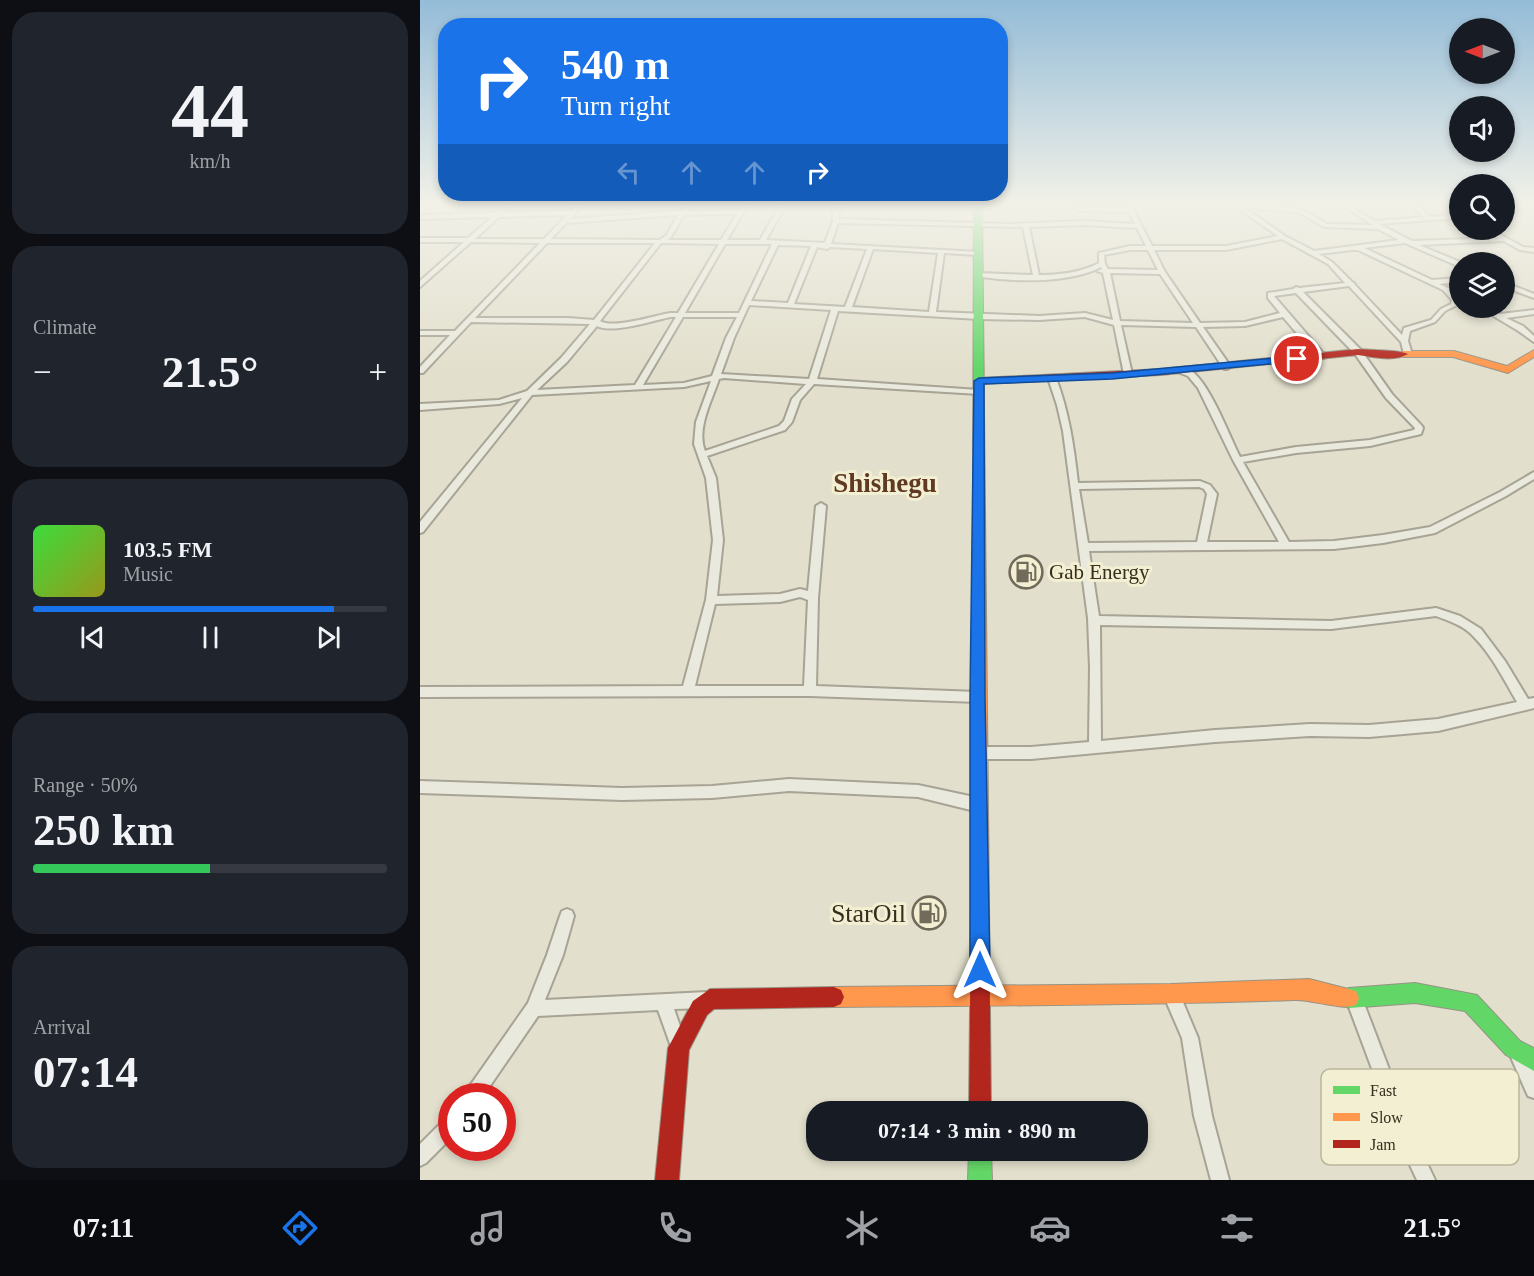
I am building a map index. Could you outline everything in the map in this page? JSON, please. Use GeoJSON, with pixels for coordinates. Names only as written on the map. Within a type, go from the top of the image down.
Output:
{"type":"FeatureCollection","features":[{"type":"Feature","properties":{"kind":"street"},"geometry":{"type":"LineString","coordinates":[[420,285],[448,260]]}},
{"type":"Feature","properties":{"kind":"street"},"geometry":{"type":"LineString","coordinates":[[421,370],[527,260]]}},
{"type":"Feature","properties":{"kind":"street"},"geometry":{"type":"LineString","coordinates":[[420,529],[530,393],[564,360],[645,260]]}},
{"type":"Feature","properties":{"kind":"street"},"geometry":{"type":"LineString","coordinates":[[638,387],[713,260]]}},
{"type":"Feature","properties":{"kind":"street"},"geometry":{"type":"LineString","coordinates":[[688,690],[711,600],[718,540],[711,478],[704,454],[698,444],[700,422],[729,338],[767,260]]}},
{"type":"Feature","properties":{"kind":"street"},"geometry":{"type":"LineString","coordinates":[[790,306],[808,260]]}},
{"type":"Feature","properties":{"kind":"street"},"geometry":{"type":"LineString","coordinates":[[848,309],[866,260]]}},
{"type":"Feature","properties":{"kind":"street"},"geometry":{"type":"LineString","coordinates":[[932,314],[940,260]]}},
{"type":"Feature","properties":{"kind":"street"},"geometry":{"type":"LineString","coordinates":[[978,260],[980,1101]]}},
{"type":"Feature","properties":{"kind":"street"},"geometry":{"type":"LineString","coordinates":[[1033,260],[1036,276]]}},
{"type":"Feature","properties":{"kind":"street"},"geometry":{"type":"LineString","coordinates":[[1102,260],[1128,374]]}},
{"type":"Feature","properties":{"kind":"street"},"geometry":{"type":"LineString","coordinates":[[1157,260],[1162,272],[1227,367]]}},
{"type":"Feature","properties":{"kind":"street"},"geometry":{"type":"LineString","coordinates":[[1327,260],[1352,284],[1406,347]]}},
{"type":"Feature","properties":{"kind":"street"},"geometry":{"type":"LineString","coordinates":[[1387,260],[1428,281],[1449,289]]}},
{"type":"Feature","properties":{"kind":"street"},"geometry":{"type":"LineString","coordinates":[[978,275],[1036,276],[1088,272],[1104,268],[1162,272]]}},
{"type":"Feature","properties":{"kind":"street"},"geometry":{"type":"LineString","coordinates":[[1321,356],[1270,294],[1296,289],[1352,284]]}},
{"type":"Feature","properties":{"kind":"street"},"geometry":{"type":"LineString","coordinates":[[1445,286],[1449,284]]}},
{"type":"Feature","properties":{"kind":"street"},"geometry":{"type":"LineString","coordinates":[[1406,347],[1407,330],[1433,321],[1443,310],[1454,305],[1455,300],[1445,286]]}},
{"type":"Feature","properties":{"kind":"street"},"geometry":{"type":"LineString","coordinates":[[1515,288],[1534,296]]}},
{"type":"Feature","properties":{"kind":"street"},"geometry":{"type":"LineString","coordinates":[[1237,460],[1296,450],[1370,443],[1418,432],[1419,428],[1389,396],[1358,352],[1296,289]]}},
{"type":"Feature","properties":{"kind":"street"},"geometry":{"type":"LineString","coordinates":[[746,303],[979,317],[1039,318],[1085,315],[1115,322],[1198,325],[1245,324],[1285,314]]}},
{"type":"Feature","properties":{"kind":"street"},"geometry":{"type":"LineString","coordinates":[[704,454],[782,428],[788,422],[796,399],[812,382],[835,309]]}},
{"type":"Feature","properties":{"kind":"street"},"geometry":{"type":"LineString","coordinates":[[1515,314],[1534,312]]}},
{"type":"Feature","properties":{"kind":"street"},"geometry":{"type":"LineString","coordinates":[[470,320],[596,322],[602,326],[626,325],[660,316],[681,314],[740,315]]}},
{"type":"Feature","properties":{"kind":"street"},"geometry":{"type":"LineString","coordinates":[[1504,318],[1534,340]]}},
{"type":"Feature","properties":{"kind":"street"},"geometry":{"type":"LineString","coordinates":[[420,333],[456,333]]}},
{"type":"Feature","properties":{"kind":"street"},"geometry":{"type":"LineString","coordinates":[[420,407],[499,402],[530,393],[684,385],[717,377],[979,386],[1052,378],[1227,367],[1358,352],[1385,355],[1406,347],[1454,354],[1508,370],[1534,353]]}},
{"type":"Feature","properties":{"kind":"street"},"geometry":{"type":"LineString","coordinates":[[1180,370],[1191,374],[1202,387],[1237,460],[1286,546]]}},
{"type":"Feature","properties":{"kind":"street"},"geometry":{"type":"LineString","coordinates":[[1052,378],[1068,427],[1074,486],[1085,547],[1094,620],[1095,748]]}},
{"type":"Feature","properties":{"kind":"street"},"geometry":{"type":"LineString","coordinates":[[1085,547],[1286,546],[1344,544],[1383,539],[1432,530],[1503,494],[1534,475]]}},
{"type":"Feature","properties":{"kind":"street"},"geometry":{"type":"LineString","coordinates":[[1074,486],[1200,484],[1207,487],[1212,494],[1201,547]]}},
{"type":"Feature","properties":{"kind":"street"},"geometry":{"type":"LineString","coordinates":[[810,691],[813,598],[821,506]]}},
{"type":"Feature","properties":{"kind":"street"},"geometry":{"type":"LineString","coordinates":[[711,600],[780,598],[800,593],[813,598]]}},
{"type":"Feature","properties":{"kind":"street"},"geometry":{"type":"LineString","coordinates":[[979,753],[1031,753],[1215,736],[1310,730],[1369,731],[1438,725],[1530,704],[1477,632],[1456,619],[1436,612],[1331,626],[1094,620]]}},
{"type":"Feature","properties":{"kind":"street"},"geometry":{"type":"LineString","coordinates":[[420,692],[810,691],[978,697]]}},
{"type":"Feature","properties":{"kind":"street"},"geometry":{"type":"LineString","coordinates":[[420,787],[622,794],[712,792],[789,785],[918,791],[979,805]]}},
{"type":"Feature","properties":{"kind":"street"},"geometry":{"type":"LineString","coordinates":[[483,1083],[534,1008],[552,964],[567,916]]}},
{"type":"Feature","properties":{"kind":"street"},"geometry":{"type":"LineString","coordinates":[[534,1008],[710,999],[980,994],[1171,993],[1309,989],[1354,999],[1415,993],[1470,1002],[1477,1006],[1500,1036],[1526,1057],[1534,1090]]}},
{"type":"Feature","properties":{"kind":"street"},"geometry":{"type":"LineString","coordinates":[[1171,993],[1190,1038],[1203,1116],[1220,1180]]}},
{"type":"Feature","properties":{"kind":"street"},"geometry":{"type":"LineString","coordinates":[[667,1180],[679,1048],[700,1008],[710,999]]}},
{"type":"Feature","properties":{"kind":"street"},"geometry":{"type":"LineString","coordinates":[[1354,999],[1381,1069]]}},
{"type":"Feature","properties":{"kind":"street"},"geometry":{"type":"LineString","coordinates":[[663,1001],[679,1048]]}},
{"type":"Feature","properties":{"kind":"street"},"geometry":{"type":"LineString","coordinates":[[421,1157],[438,1139]]}},
{"type":"Feature","properties":{"kind":"street"},"geometry":{"type":"LineString","coordinates":[[980,1161],[980,1180]]}},
{"type":"Feature","properties":{"kind":"street"},"geometry":{"type":"LineString","coordinates":[[1419,1165],[1426,1180]]}},
{"type":"Feature","properties":{"kind":"traffic: fast"},"geometry":{"type":"LineString","coordinates":[[978,260],[979,513]]}},
{"type":"Feature","properties":{"kind":"traffic: fast"},"geometry":{"type":"LineString","coordinates":[[1349,998],[1415,993],[1470,1002],[1513,1048],[1534,1060]]}},
{"type":"Feature","properties":{"kind":"traffic: fast"},"geometry":{"type":"LineString","coordinates":[[980,1161],[980,1180]]}},
{"type":"Feature","properties":{"kind":"traffic: slow"},"geometry":{"type":"LineString","coordinates":[[1403,354],[1454,354],[1508,370],[1534,353]]}},
{"type":"Feature","properties":{"kind":"traffic: slow"},"geometry":{"type":"LineString","coordinates":[[979,513],[980,907]]}},
{"type":"Feature","properties":{"kind":"traffic: slow"},"geometry":{"type":"LineString","coordinates":[[834,997],[1171,994],[1309,989],[1349,998]]}},
{"type":"Feature","properties":{"kind":"traffic: jam"},"geometry":{"type":"LineString","coordinates":[[979,381],[1161,372],[1358,352],[1403,354]]}},
{"type":"Feature","properties":{"kind":"traffic: jam"},"geometry":{"type":"LineString","coordinates":[[980,907],[980,1101]]}},
{"type":"Feature","properties":{"kind":"traffic: jam"},"geometry":{"type":"LineString","coordinates":[[667,1180],[679,1048],[700,1008],[710,999],[834,997]]}},
{"type":"Feature","properties":{"kind":"place","name":"Gab Energy"},"geometry":{"type":"Point","coordinates":[1026,572]}},
{"type":"Feature","properties":{"kind":"place","name":"StarOil"},"geometry":{"type":"Point","coordinates":[929,913]}},
{"type":"Feature","properties":{"kind":"district","name":"Shishegu"},"geometry":{"type":"Point","coordinates":[885,483]}},
{"type":"Feature","properties":{"kind":"route"},"geometry":{"type":"LineString","coordinates":[[980,970],[979,381],[1112,376],[1297,359]]}}]}
